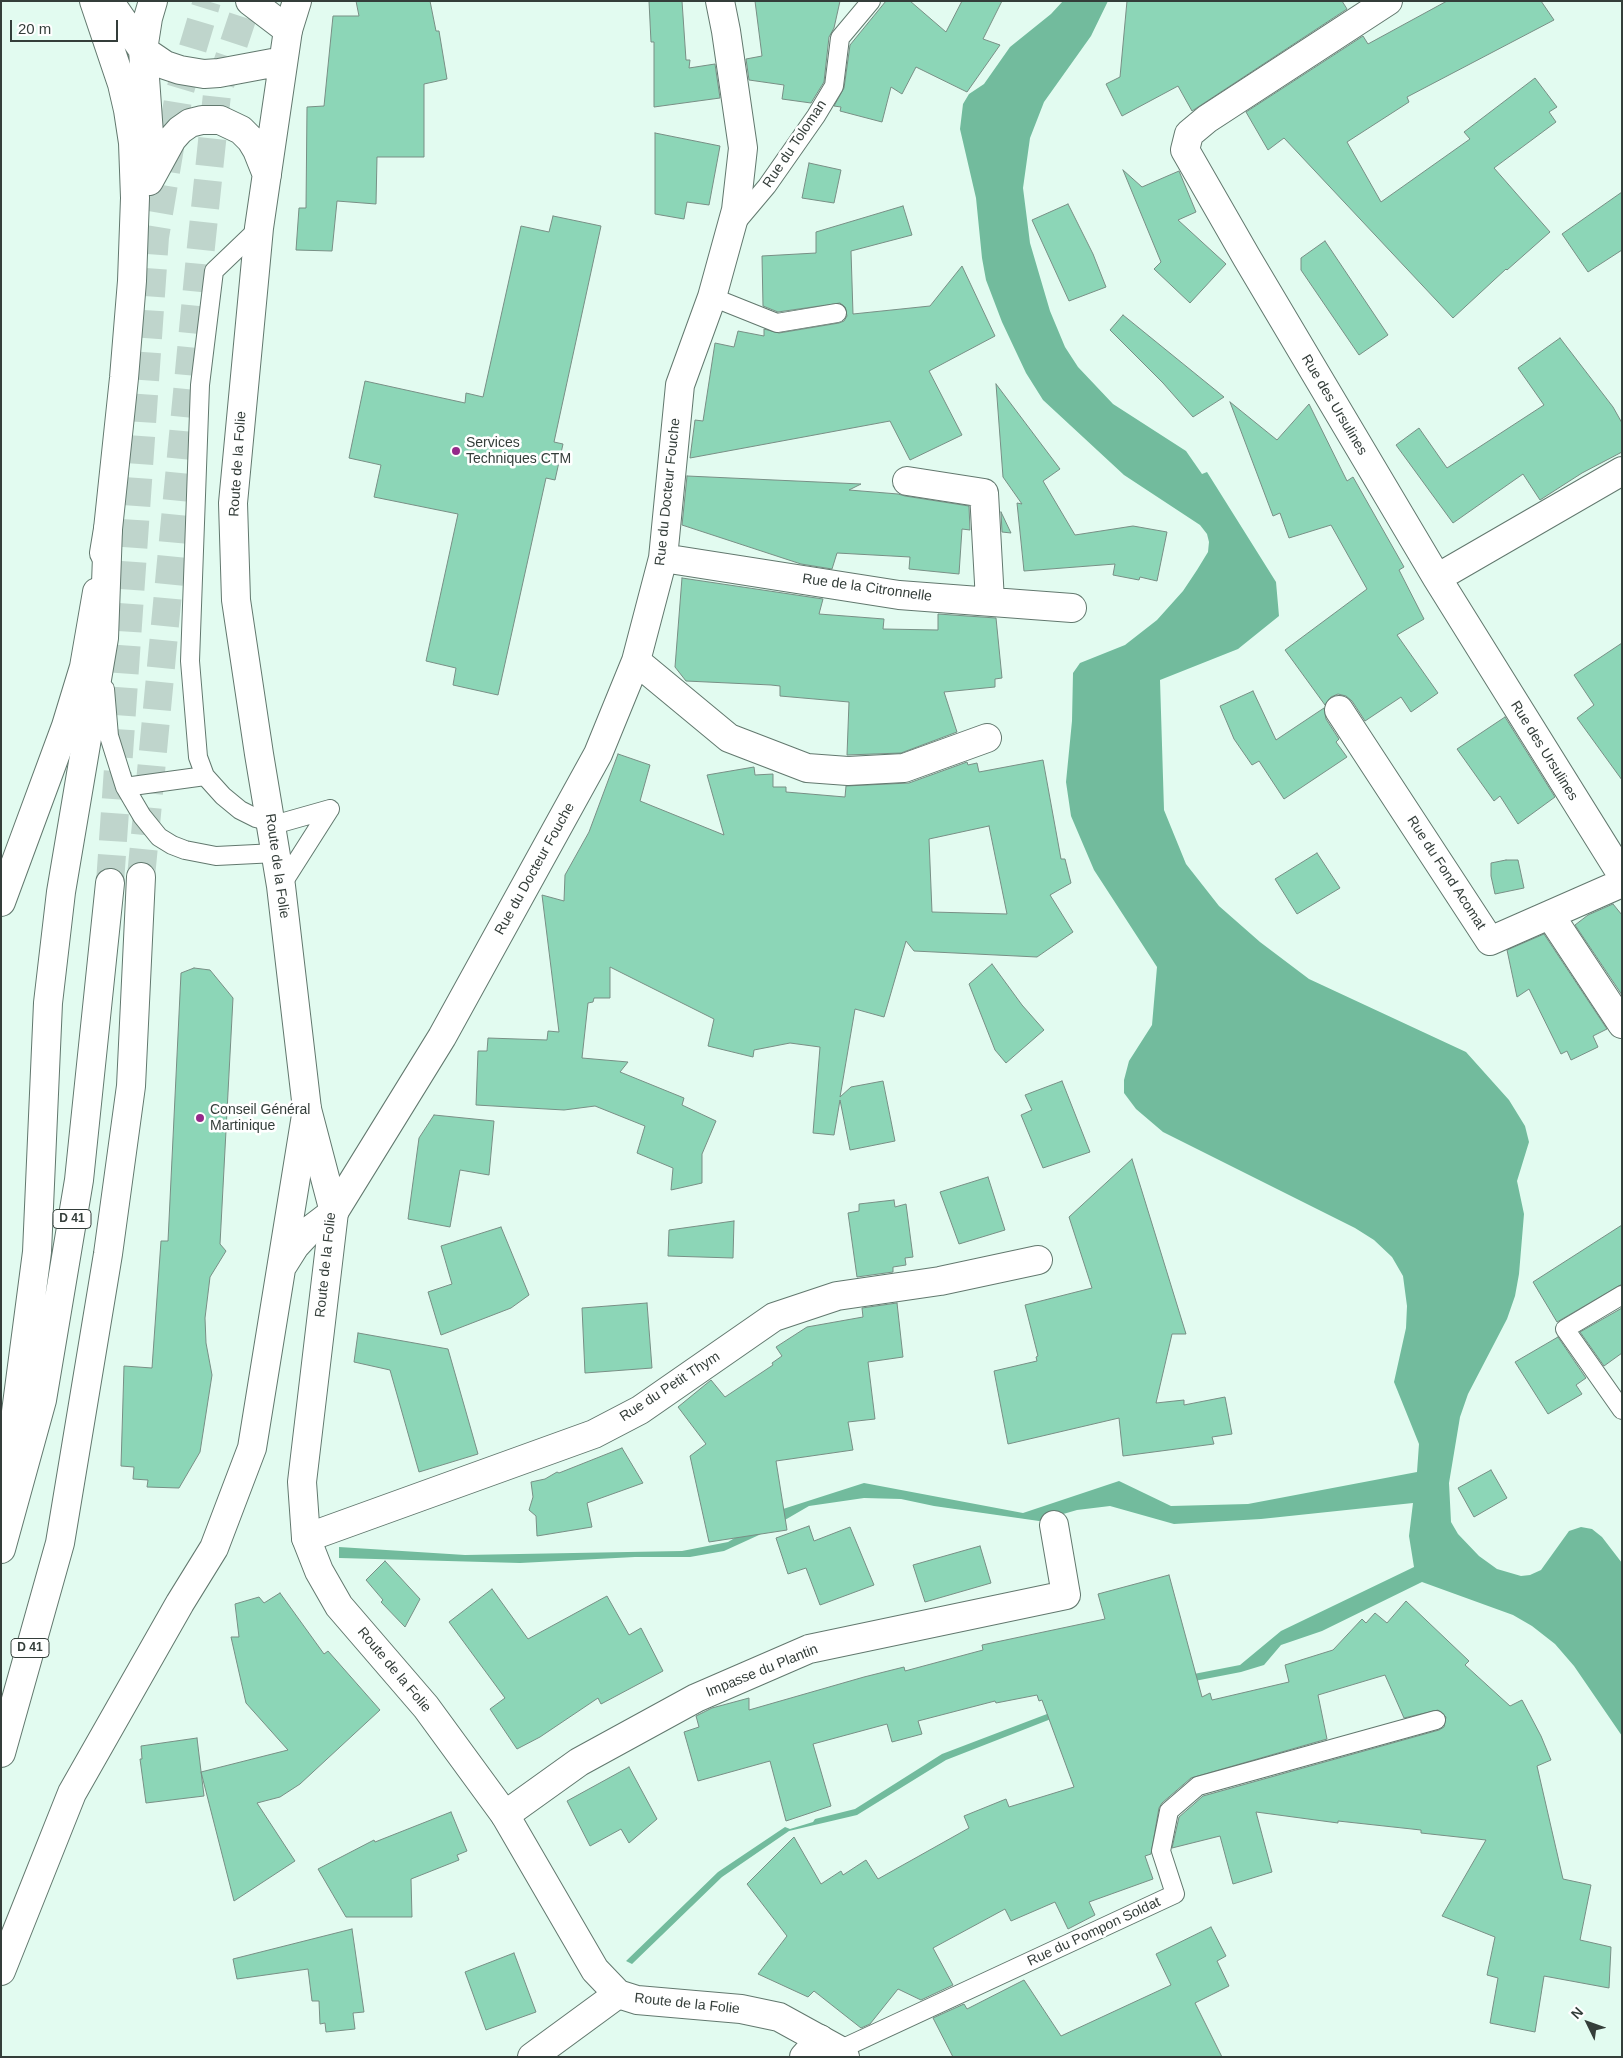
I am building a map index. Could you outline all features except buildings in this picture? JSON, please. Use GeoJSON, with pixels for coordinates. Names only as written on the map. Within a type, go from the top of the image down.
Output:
{"type":"FeatureCollection","features":[{"type":"Feature","properties":{"kind":"main road"},"geometry":{"type":"LineString","coordinates":[[1,902],[66,726],[84,667],[108,529],[124,378],[132,281],[135,198],[133,143],[122,84],[94,1]]}},
{"type":"Feature","properties":{"kind":"main road"},"geometry":{"type":"LineString","coordinates":[[109,1],[143,50],[165,65],[204,74],[238,71],[283,61]]}},
{"type":"Feature","properties":{"kind":"main road"},"geometry":{"type":"LineString","coordinates":[[132,281],[149,181],[150,147],[143,50],[153,1]]}},
{"type":"Feature","properties":{"kind":"main road"},"geometry":{"type":"LineString","coordinates":[[250,1],[288,30]]}},
{"type":"Feature","properties":{"kind":"main road","name":"Route de la Folie"},"geometry":{"type":"LineString","coordinates":[[297,1],[288,30],[259,228],[234,513],[236,600],[281,886],[307,1109],[334,1212],[302,1482],[306,1538],[319,1570],[339,1606],[426,1707],[505,1815],[595,1970],[618,1994],[637,2000],[741,2009],[779,2017],[827,2050]]}},
{"type":"Feature","properties":{"kind":"main road","name":"Rue du Docteur Fouche"},"geometry":{"type":"LineString","coordinates":[[334,1212],[442,1037],[598,754],[636,661],[663,558],[680,384],[712,297],[736,210],[743,148],[720,1]]}},
{"type":"Feature","properties":{"kind":"main road","name":"Rue des Ursulines"},"geometry":{"type":"LineString","coordinates":[[1388,1],[1207,120],[1189,134],[1185,150],[1436,578],[1622,875]]}},
{"type":"Feature","properties":{"kind":"main road"},"geometry":{"type":"LineString","coordinates":[[149,181],[172,139],[190,123],[202,120],[220,120],[241,130],[251,140],[257,150],[267,174]]}},
{"type":"Feature","properties":{"kind":"main road"},"geometry":{"type":"LineString","coordinates":[[1436,578],[1622,471]]}},
{"type":"Feature","properties":{"kind":"main road"},"geometry":{"type":"LineString","coordinates":[[907,481],[984,493],[990,602]]}},
{"type":"Feature","properties":{"kind":"main road"},"geometry":{"type":"LineString","coordinates":[[1,1526],[37,1252],[48,1003],[61,892],[104,638],[108,529]]}},
{"type":"Feature","properties":{"kind":"main road","name":"Rue de la Citronnelle"},"geometry":{"type":"LineString","coordinates":[[663,558],[899,595],[1072,608]]}},
{"type":"Feature","properties":{"kind":"main road"},"geometry":{"type":"LineString","coordinates":[[636,661],[729,738],[807,768],[848,771],[904,768],[987,738]]}},
{"type":"Feature","properties":{"kind":"main road","name":"Rue du Fond Acomat"},"geometry":{"type":"LineString","coordinates":[[1339,710],[1490,941],[1622,883]]}},
{"type":"Feature","properties":{"kind":"main road","name":"D 41"},"geometry":{"type":"LineString","coordinates":[[1,1753],[60,1543],[107,1263],[131,1086],[141,877]]}},
{"type":"Feature","properties":{"kind":"main road","name":"D 41"},"geometry":{"type":"LineString","coordinates":[[1,1549],[42,1400],[79,1180],[110,883]]}},
{"type":"Feature","properties":{"kind":"main road"},"geometry":{"type":"LineString","coordinates":[[1550,915],[1622,1024]]}},
{"type":"Feature","properties":{"kind":"main road"},"geometry":{"type":"LineString","coordinates":[[1,1971],[72,1793],[180,1603],[214,1548],[252,1448],[307,1109]]}},
{"type":"Feature","properties":{"kind":"main road"},"geometry":{"type":"LineString","coordinates":[[281,1268],[300,1241],[334,1212]]}},
{"type":"Feature","properties":{"kind":"main road","name":"Rue du Petit Thym"},"geometry":{"type":"LineString","coordinates":[[306,1538],[594,1434],[640,1410],[774,1317],[838,1296],[940,1281],[1038,1260]]}},
{"type":"Feature","properties":{"kind":"main road","name":"Impasse du Plantin"},"geometry":{"type":"LineString","coordinates":[[505,1815],[579,1762],[696,1698],[809,1649],[1066,1595],[1054,1525]]}},
{"type":"Feature","properties":{"kind":"main road"},"geometry":{"type":"LineString","coordinates":[[532,2057],[618,1994]]}},
{"type":"Feature","properties":{"kind":"lane","name":"Rue du Toloman"},"geometry":{"type":"LineString","coordinates":[[731,228],[767,186],[816,116],[834,86],[840,38],[871,1]]}},
{"type":"Feature","properties":{"kind":"lane"},"geometry":{"type":"LineString","coordinates":[[259,228],[214,270],[200,385],[190,661],[198,757],[205,776],[223,796],[240,810],[256,818],[272,822],[284,822],[330,809],[281,886]]}},
{"type":"Feature","properties":{"kind":"lane"},"geometry":{"type":"LineString","coordinates":[[712,297],[777,323],[837,313]]}},
{"type":"Feature","properties":{"kind":"lane"},"geometry":{"type":"LineString","coordinates":[[104,638],[105,709],[109,736],[125,787],[142,816],[159,837],[185,850],[216,856],[276,853]]}},
{"type":"Feature","properties":{"kind":"lane"},"geometry":{"type":"LineString","coordinates":[[125,787],[205,776]]}},
{"type":"Feature","properties":{"kind":"lane"},"geometry":{"type":"LineString","coordinates":[[1622,1295],[1565,1329],[1622,1410]]}},
{"type":"Feature","properties":{"kind":"lane","name":"Rue du Pompon Soldat"},"geometry":{"type":"LineString","coordinates":[[827,2050],[1175,1894],[1161,1851],[1169,1811],[1198,1786],[1436,1720]]}},
{"type":"Feature","properties":{"kind":"shaded area"},"geometry":{"type":"Polygon","coordinates":[[[1063,1],[1108,1],[1091,36],[1044,102],[1030,138],[1023,188],[1030,243],[1050,311],[1065,347],[1078,367],[1113,404],[1186,451],[1202,474],[1207,472],[1276,582],[1279,616],[1238,649],[1160,680],[1164,810],[1186,864],[1219,906],[1260,942],[1309,979],[1466,1052],[1509,1100],[1525,1126],[1529,1142],[1517,1181],[1524,1214],[1519,1274],[1515,1296],[1507,1319],[1468,1394],[1460,1417],[1449,1483],[1451,1522],[1458,1534],[1479,1556],[1497,1569],[1521,1576],[1530,1575],[1541,1570],[1569,1531],[1581,1527],[1592,1529],[1602,1537],[1622,1563],[1622,1736],[1574,1666],[1555,1644],[1532,1626],[1513,1615],[1422,1582],[1322,1631],[1281,1645],[1264,1665],[1241,1672],[1143,1691],[1051,1719],[946,1760],[857,1815],[789,1831],[722,1877],[632,1964],[626,1961],[718,1872],[785,1827],[790,1829],[813,1822],[815,1819],[855,1809],[942,1754],[1047,1714],[1132,1686],[1240,1665],[1281,1631],[1414,1567],[1409,1536],[1413,1503],[1261,1519],[1174,1524],[1110,1506],[1077,1510],[1039,1521],[934,1506],[901,1499],[864,1498],[809,1506],[759,1535],[724,1551],[690,1557],[635,1557],[520,1563],[339,1558],[339,1547],[465,1555],[682,1551],[728,1542],[783,1509],[864,1483],[1023,1513],[1119,1481],[1171,1506],[1248,1504],[1417,1472],[1419,1444],[1394,1382],[1406,1328],[1407,1306],[1403,1276],[1392,1257],[1374,1240],[1355,1228],[1163,1132],[1136,1109],[1124,1093],[1124,1080],[1129,1061],[1152,1025],[1157,967],[1094,870],[1071,816],[1066,782],[1072,721],[1073,673],[1080,663],[1125,645],[1157,620],[1183,591],[1197,570],[1208,552],[1209,542],[1207,534],[1200,525],[1124,475],[1043,400],[1026,373],[1002,322],[986,280],[976,198],[960,129],[963,104],[969,94],[984,84],[1010,47],[1051,14],[1063,1]]]}},
{"type":"Feature","properties":{"kind":"tunnel"},"geometry":{"type":"LineString","coordinates":[[110,883],[155,237],[179,94],[207,1]]}},
{"type":"Feature","properties":{"kind":"tunnel"},"geometry":{"type":"LineString","coordinates":[[141,877],[217,94],[248,1]]}},
{"type":"Feature","properties":{"kind":"place","name":"Services Techniques CTM"},"geometry":{"type":"Point","coordinates":[456,451]}},
{"type":"Feature","properties":{"kind":"place","name":"Conseil Général Martinique"},"geometry":{"type":"Point","coordinates":[200,1118]}}]}
